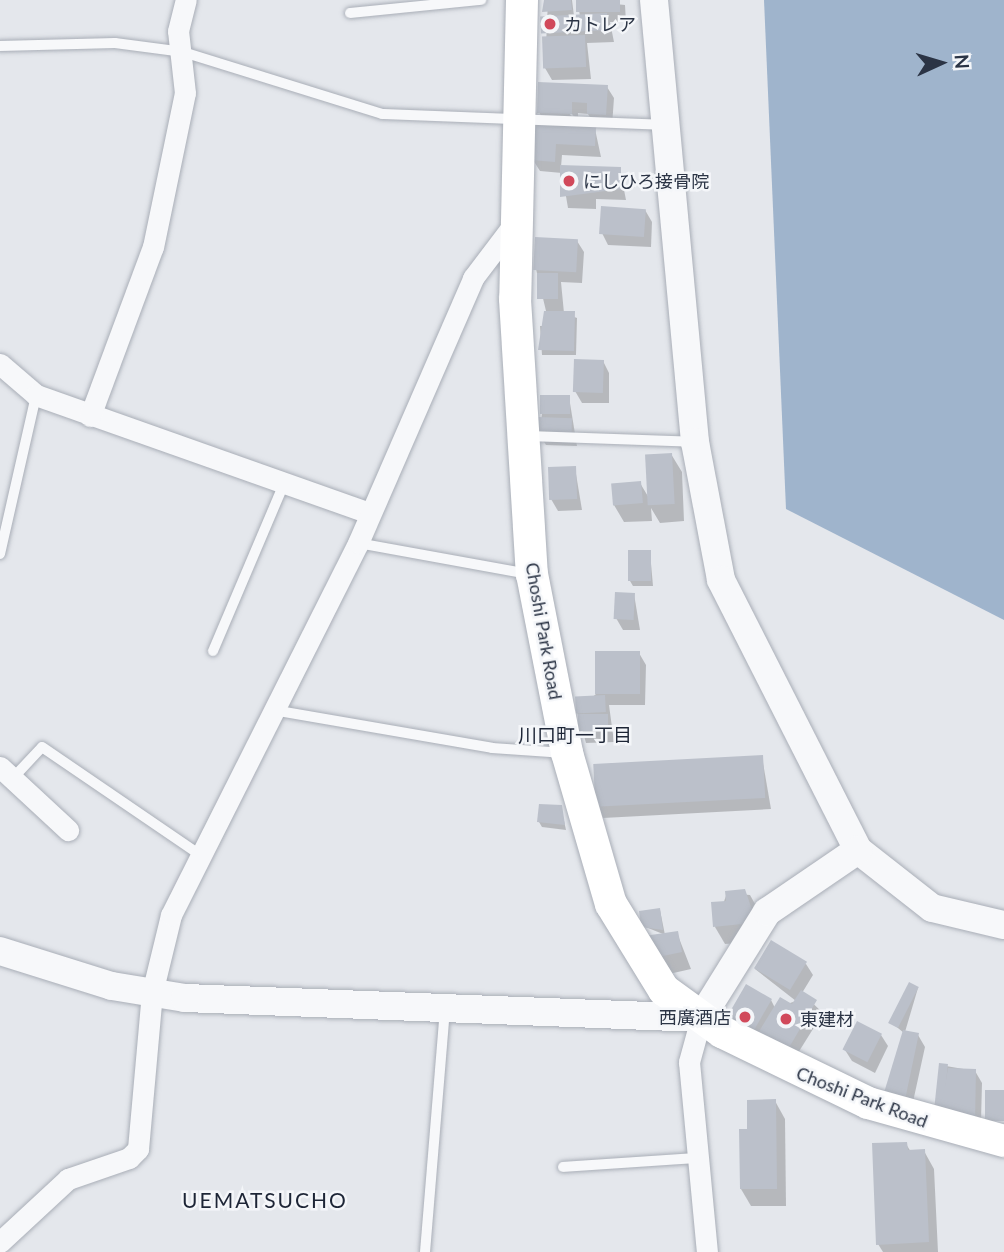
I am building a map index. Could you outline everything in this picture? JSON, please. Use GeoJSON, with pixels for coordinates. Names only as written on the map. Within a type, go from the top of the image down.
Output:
{"type":"FeatureCollection","features":[{"type":"Feature","properties":{"kind":"main road","name":"Choshi Park Road"},"geometry":{"type":"LineString","coordinates":[[522,0],[517,220],[522,436],[532,574],[567,753],[611,904],[664,990],[701,1017],[792,1070],[868,1103],[1004,1141]]}},
{"type":"Feature","properties":{"kind":"street"},"geometry":{"type":"LineString","coordinates":[[90,416],[153,247],[185,93],[183,52],[178,31],[186,0]]}},
{"type":"Feature","properties":{"kind":"street"},"geometry":{"type":"LineString","coordinates":[[654,0],[663,125],[695,442],[721,580],[858,850],[932,908],[1004,925]]}},
{"type":"Feature","properties":{"kind":"street"},"geometry":{"type":"LineString","coordinates":[[0,1242],[68,1179],[129,1158],[138,1149],[152,993],[171,915],[204,857],[270,709],[358,543],[473,278],[517,220]]}},
{"type":"Feature","properties":{"kind":"street"},"geometry":{"type":"LineString","coordinates":[[0,364],[36,395],[370,513]]}},
{"type":"Feature","properties":{"kind":"street"},"geometry":{"type":"LineString","coordinates":[[6,772],[68,830]]}},
{"type":"Feature","properties":{"kind":"street"},"geometry":{"type":"LineString","coordinates":[[707,1252],[695,1158],[689,1062],[701,1017],[767,912],[858,850]]}},
{"type":"Feature","properties":{"kind":"street"},"geometry":{"type":"LineString","coordinates":[[0,951],[152,993],[444,1010],[701,1017]]}},
{"type":"Feature","properties":{"kind":"lane"},"geometry":{"type":"LineString","coordinates":[[349,13],[481,0]]}},
{"type":"Feature","properties":{"kind":"lane"},"geometry":{"type":"LineString","coordinates":[[0,46],[115,43],[183,52],[382,114],[663,125]]}},
{"type":"Feature","properties":{"kind":"lane"},"geometry":{"type":"LineString","coordinates":[[0,554],[36,395]]}},
{"type":"Feature","properties":{"kind":"lane"},"geometry":{"type":"LineString","coordinates":[[522,436],[695,442]]}},
{"type":"Feature","properties":{"kind":"lane"},"geometry":{"type":"LineString","coordinates":[[213,651],[284,484]]}},
{"type":"Feature","properties":{"kind":"lane"},"geometry":{"type":"LineString","coordinates":[[358,543],[532,574]]}},
{"type":"Feature","properties":{"kind":"lane"},"geometry":{"type":"LineString","coordinates":[[270,709],[492,748],[567,753]]}},
{"type":"Feature","properties":{"kind":"lane"},"geometry":{"type":"LineString","coordinates":[[6,772],[42,747],[204,857]]}},
{"type":"Feature","properties":{"kind":"lane"},"geometry":{"type":"LineString","coordinates":[[425,1252],[444,1010]]}},
{"type":"Feature","properties":{"kind":"lane"},"geometry":{"type":"LineString","coordinates":[[563,1167],[695,1158]]}},
{"type":"Feature","properties":{"kind":"water"},"geometry":{"type":"Polygon","coordinates":[[[764,0],[1004,0],[1004,620],[786,509],[764,0]]]}},
{"type":"Feature","properties":{"kind":"building"},"geometry":{"type":"Polygon","coordinates":[[[544,0],[571,0],[572,10],[542,12],[544,0]]]}},
{"type":"Feature","properties":{"kind":"building"},"geometry":{"type":"Polygon","coordinates":[[[576,0],[620,0],[620,12],[576,12],[576,0]]]}},
{"type":"Feature","properties":{"kind":"building"},"geometry":{"type":"Polygon","coordinates":[[[607,13],[608,30],[541,33],[540,17],[607,13]]]}},
{"type":"Feature","properties":{"kind":"building"},"geometry":{"type":"Polygon","coordinates":[[[585,35],[586,67],[543,68],[542,37],[585,35]]]}},
{"type":"Feature","properties":{"kind":"building"},"geometry":{"type":"Polygon","coordinates":[[[538,82],[608,85],[606,115],[587,114],[587,103],[572,102],[572,114],[537,113],[538,82]]]}},
{"type":"Feature","properties":{"kind":"building"},"geometry":{"type":"Polygon","coordinates":[[[534,123],[596,127],[595,146],[556,144],[555,162],[531,160],[534,123]]]}},
{"type":"Feature","properties":{"kind":"building"},"geometry":{"type":"Polygon","coordinates":[[[560,165],[621,167],[621,189],[560,197],[560,165]]]}},
{"type":"Feature","properties":{"kind":"building"},"geometry":{"type":"Polygon","coordinates":[[[601,206],[646,209],[644,237],[599,234],[601,206]]]}},
{"type":"Feature","properties":{"kind":"building"},"geometry":{"type":"Polygon","coordinates":[[[535,237],[578,239],[576,272],[533,270],[535,237]]]}},
{"type":"Feature","properties":{"kind":"building"},"geometry":{"type":"Polygon","coordinates":[[[537,273],[558,273],[558,299],[537,299],[537,273]]]}},
{"type":"Feature","properties":{"kind":"building"},"geometry":{"type":"Polygon","coordinates":[[[544,311],[575,311],[574,351],[538,350],[544,311]]]}},
{"type":"Feature","properties":{"kind":"building"},"geometry":{"type":"Polygon","coordinates":[[[574,359],[604,360],[603,393],[573,392],[574,359]]]}},
{"type":"Feature","properties":{"kind":"building"},"geometry":{"type":"Polygon","coordinates":[[[540,395],[570,395],[570,414],[540,414],[540,395]]]}},
{"type":"Feature","properties":{"kind":"building"},"geometry":{"type":"Polygon","coordinates":[[[538,417],[572,418],[571,435],[537,434],[538,417]]]}},
{"type":"Feature","properties":{"kind":"building"},"geometry":{"type":"Polygon","coordinates":[[[672,453],[675,504],[648,505],[645,454],[672,453]]]}},
{"type":"Feature","properties":{"kind":"building"},"geometry":{"type":"Polygon","coordinates":[[[576,466],[577,499],[549,500],[548,467],[576,466]]]}},
{"type":"Feature","properties":{"kind":"building"},"geometry":{"type":"Polygon","coordinates":[[[641,481],[643,503],[613,506],[611,484],[641,481]]]}},
{"type":"Feature","properties":{"kind":"building"},"geometry":{"type":"Polygon","coordinates":[[[628,550],[651,550],[651,581],[628,581],[628,550]]]}},
{"type":"Feature","properties":{"kind":"building"},"geometry":{"type":"Polygon","coordinates":[[[615,592],[635,593],[634,620],[614,619],[615,592]]]}},
{"type":"Feature","properties":{"kind":"building"},"geometry":{"type":"Polygon","coordinates":[[[595,651],[640,651],[640,694],[595,694],[595,651]]]}},
{"type":"Feature","properties":{"kind":"building"},"geometry":{"type":"Polygon","coordinates":[[[605,695],[606,712],[576,714],[575,697],[605,695]]]}},
{"type":"Feature","properties":{"kind":"building"},"geometry":{"type":"Polygon","coordinates":[[[578,714],[608,714],[608,731],[578,731],[578,714]]]}},
{"type":"Feature","properties":{"kind":"building"},"geometry":{"type":"Polygon","coordinates":[[[763,755],[765,798],[595,807],[593,764],[763,755]]]}},
{"type":"Feature","properties":{"kind":"building"},"geometry":{"type":"Polygon","coordinates":[[[539,804],[562,805],[565,825],[537,822],[539,804]]]}},
{"type":"Feature","properties":{"kind":"building"},"geometry":{"type":"Polygon","coordinates":[[[745,889],[753,913],[742,924],[713,927],[711,902],[726,901],[725,891],[745,889]]]}},
{"type":"Feature","properties":{"kind":"building"},"geometry":{"type":"Polygon","coordinates":[[[660,908],[663,930],[641,927],[639,911],[660,908]]]}},
{"type":"Feature","properties":{"kind":"building"},"geometry":{"type":"Polygon","coordinates":[[[678,931],[682,952],[658,957],[644,936],[678,931]]]}},
{"type":"Feature","properties":{"kind":"building"},"geometry":{"type":"Polygon","coordinates":[[[771,940],[807,962],[790,990],[754,968],[771,940]]]}},
{"type":"Feature","properties":{"kind":"building"},"geometry":{"type":"Polygon","coordinates":[[[909,982],[919,987],[898,1028],[888,1023],[909,982]]]}},
{"type":"Feature","properties":{"kind":"building"},"geometry":{"type":"Polygon","coordinates":[[[746,984],[772,999],[752,1033],[726,1018],[746,984]]]}},
{"type":"Feature","properties":{"kind":"building","name":"東建材"},"geometry":{"type":"Polygon","coordinates":[[[801,990],[817,1000],[787,1051],[758,1033],[780,997],[792,1004],[801,990]]]}},
{"type":"Feature","properties":{"kind":"building"},"geometry":{"type":"Polygon","coordinates":[[[857,1021],[882,1034],[867,1062],[842,1050],[857,1021]]]}},
{"type":"Feature","properties":{"kind":"building"},"geometry":{"type":"Polygon","coordinates":[[[903,1030],[919,1033],[905,1100],[883,1096],[903,1030]]]}},
{"type":"Feature","properties":{"kind":"building"},"geometry":{"type":"Polygon","coordinates":[[[939,1063],[948,1064],[943,1108],[934,1107],[939,1063]]]}},
{"type":"Feature","properties":{"kind":"building"},"geometry":{"type":"Polygon","coordinates":[[[948,1068],[976,1069],[975,1122],[940,1115],[948,1068]]]}},
{"type":"Feature","properties":{"kind":"building"},"geometry":{"type":"Polygon","coordinates":[[[985,1090],[1004,1090],[1004,1121],[985,1121],[985,1090]]]}},
{"type":"Feature","properties":{"kind":"building"},"geometry":{"type":"Polygon","coordinates":[[[776,1099],[777,1189],[740,1189],[739,1129],[747,1129],[747,1100],[776,1099]]]}},
{"type":"Feature","properties":{"kind":"building"},"geometry":{"type":"Polygon","coordinates":[[[907,1142],[908,1150],[925,1149],[929,1242],[876,1245],[872,1143],[907,1142]]]}},
{"type":"Feature","properties":{"kind":"place","name":"カトレア"},"geometry":{"type":"Point","coordinates":[550,24]}},
{"type":"Feature","properties":{"kind":"place","name":"にしひろ接骨院"},"geometry":{"type":"Point","coordinates":[569,181]}},
{"type":"Feature","properties":{"kind":"place","name":"西廣酒店"},"geometry":{"type":"Point","coordinates":[745,1017]}},
{"type":"Feature","properties":{"kind":"place","name":"東建材"},"geometry":{"type":"Point","coordinates":[786,1019]}},
{"type":"Feature","properties":{"kind":"district","name":"川口町一丁目"},"geometry":{"type":"Point","coordinates":[575,735]}},
{"type":"Feature","properties":{"kind":"district","name":"UEMATSUCHO"},"geometry":{"type":"Point","coordinates":[265,1200]}}]}
